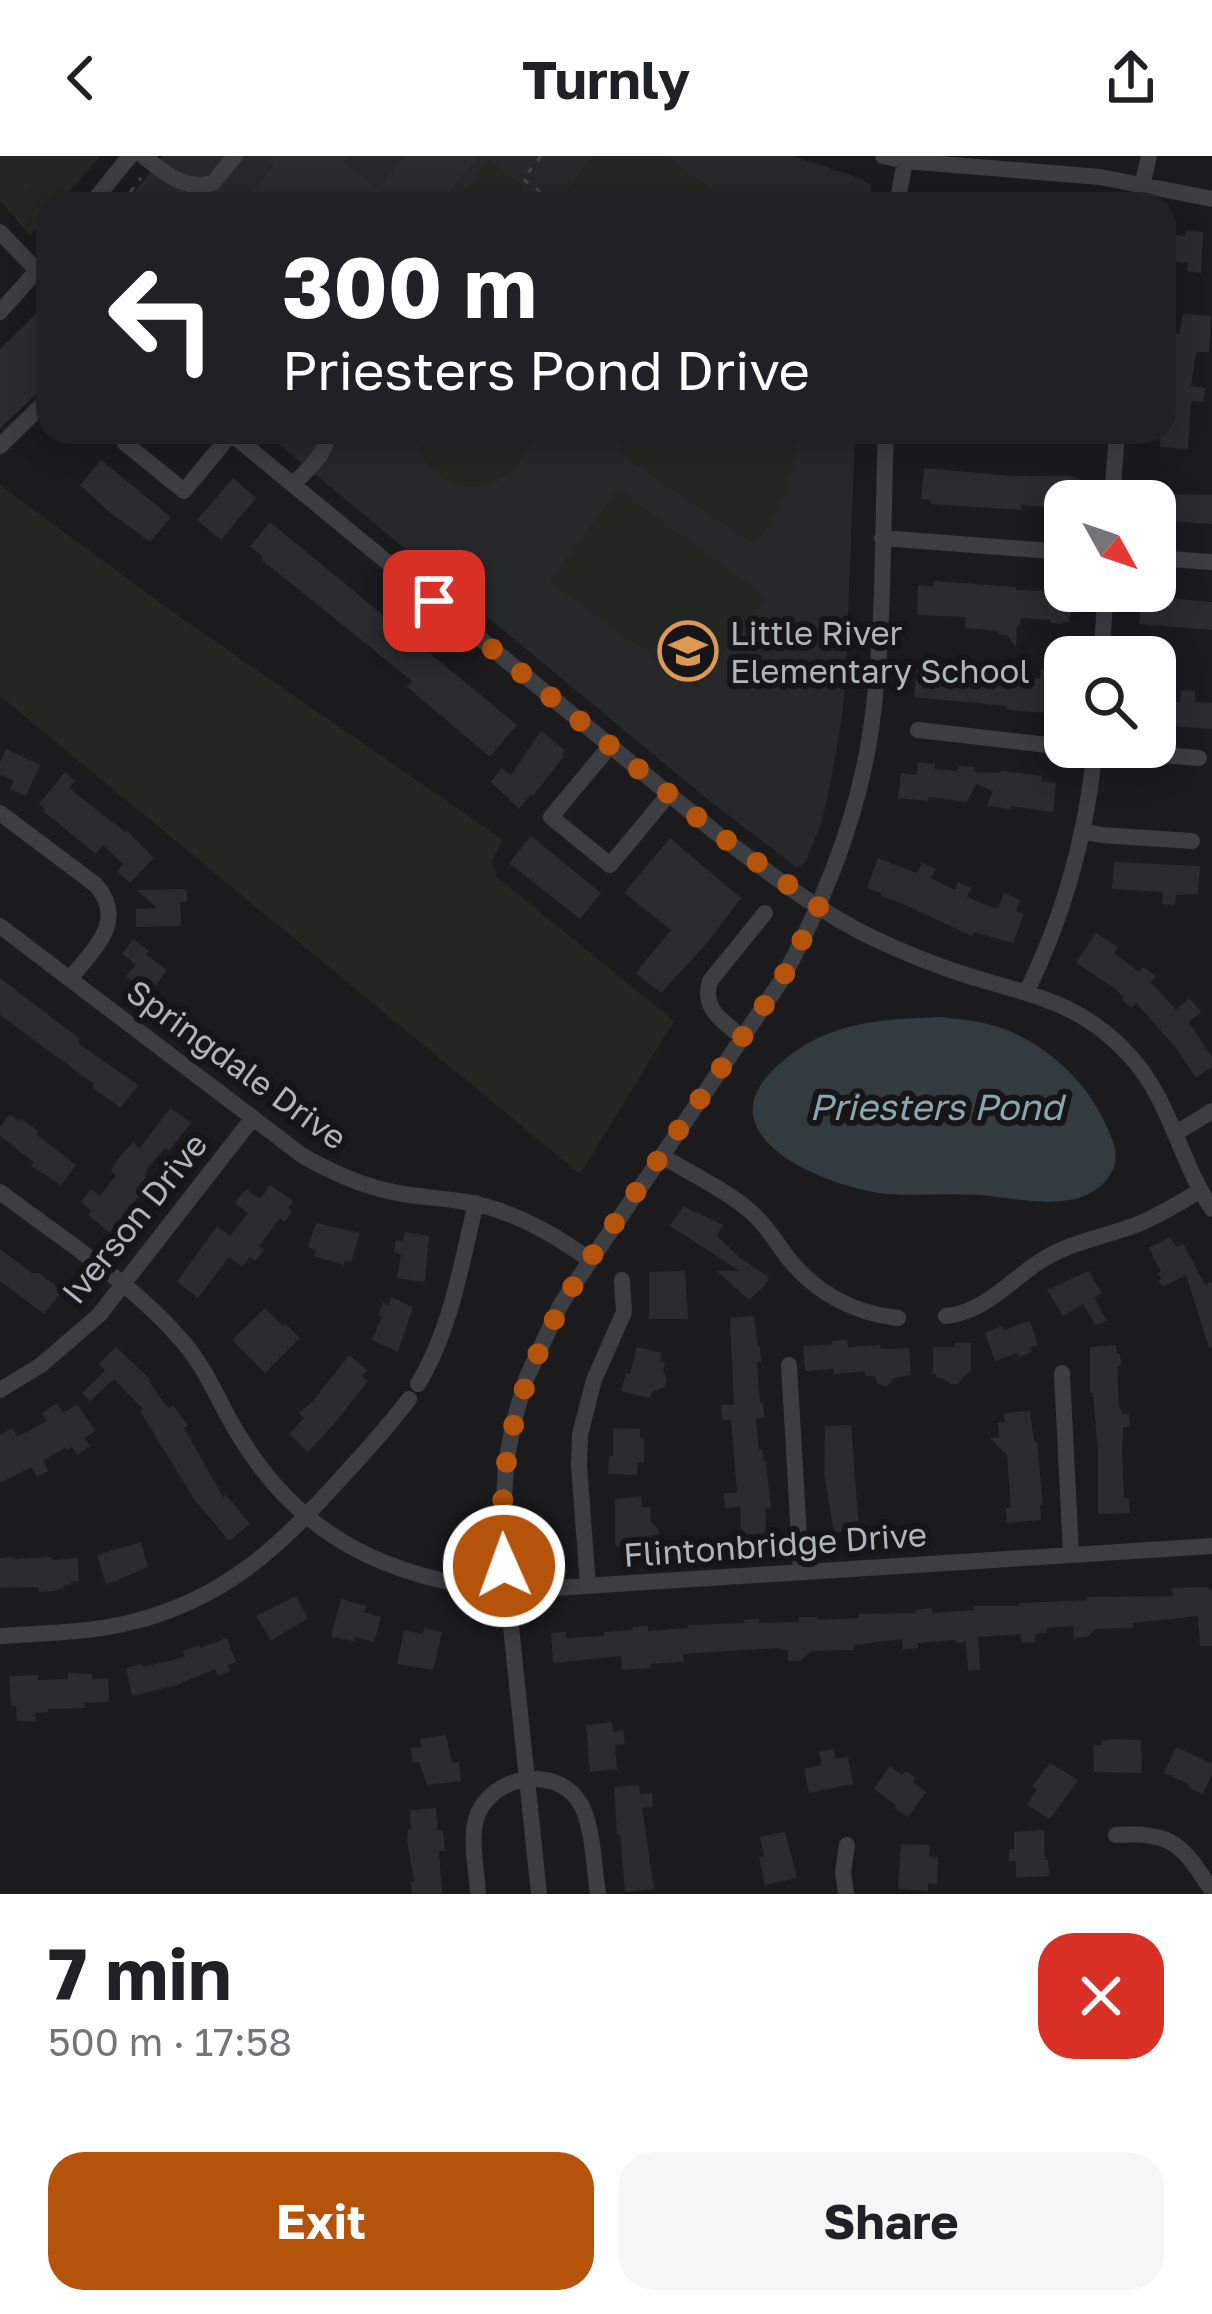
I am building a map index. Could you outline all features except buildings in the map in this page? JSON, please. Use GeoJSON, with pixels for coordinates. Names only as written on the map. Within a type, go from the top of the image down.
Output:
{"type":"FeatureCollection","features":[{"type":"Feature","properties":{"kind":"street"},"geometry":{"type":"LineString","coordinates":[[101,192],[130,156]]}},
{"type":"Feature","properties":{"kind":"street"},"geometry":{"type":"LineString","coordinates":[[143,156],[175,180],[195,187],[213,183],[236,156]]}},
{"type":"Feature","properties":{"kind":"street"},"geometry":{"type":"LineString","coordinates":[[883,156],[1031,164],[1212,199]]}},
{"type":"Feature","properties":{"kind":"street"},"geometry":{"type":"LineString","coordinates":[[1140,192],[1149,156]]}},
{"type":"Feature","properties":{"kind":"street"},"geometry":{"type":"LineString","coordinates":[[899,192],[905,158]]}},
{"type":"Feature","properties":{"kind":"street"},"geometry":{"type":"LineString","coordinates":[[0,232],[36,263]]}},
{"type":"Feature","properties":{"kind":"street"},"geometry":{"type":"LineString","coordinates":[[0,313],[36,278]]}},
{"type":"Feature","properties":{"kind":"street"},"geometry":{"type":"LineString","coordinates":[[0,446],[36,411]]}},
{"type":"Feature","properties":{"kind":"street"},"geometry":{"type":"LineString","coordinates":[[126,444],[184,491],[221,444]]}},
{"type":"Feature","properties":{"kind":"street"},"geometry":{"type":"LineString","coordinates":[[243,444],[775,878],[873,938],[969,976],[1055,1001],[1084,1017],[1120,1046],[1150,1081],[1212,1209]]}},
{"type":"Feature","properties":{"kind":"street"},"geometry":{"type":"LineString","coordinates":[[293,485],[327,444]]}},
{"type":"Feature","properties":{"kind":"street"},"geometry":{"type":"LineString","coordinates":[[539,1894],[506,1591],[502,1504],[514,1421],[542,1341],[561,1304],[781,981],[819,907],[848,831],[871,730],[877,679],[886,444]]}},
{"type":"Feature","properties":{"kind":"street"},"geometry":{"type":"LineString","coordinates":[[1114,480],[1117,444]]}},
{"type":"Feature","properties":{"kind":"street"},"geometry":{"type":"LineString","coordinates":[[882,538],[1044,550]]}},
{"type":"Feature","properties":{"kind":"street"},"geometry":{"type":"LineString","coordinates":[[1176,559],[1212,562]]}},
{"type":"Feature","properties":{"kind":"street"},"geometry":{"type":"LineString","coordinates":[[918,730],[1044,744]]}},
{"type":"Feature","properties":{"kind":"street"},"geometry":{"type":"LineString","coordinates":[[610,746],[551,817],[610,865],[668,794]]}},
{"type":"Feature","properties":{"kind":"street"},"geometry":{"type":"LineString","coordinates":[[1176,756],[1199,758]]}},
{"type":"Feature","properties":{"kind":"street"},"geometry":{"type":"LineString","coordinates":[[1027,991],[1059,917],[1083,831],[1092,768]]}},
{"type":"Feature","properties":{"kind":"street"},"geometry":{"type":"LineString","coordinates":[[0,813],[96,886],[108,901],[106,932],[70,979]]}},
{"type":"Feature","properties":{"kind":"street"},"geometry":{"type":"LineString","coordinates":[[1083,831],[1192,842]]}},
{"type":"Feature","properties":{"kind":"street"},"geometry":{"type":"LineString","coordinates":[[743,1038],[713,1013],[706,992],[765,913]]}},
{"type":"Feature","properties":{"kind":"street","name":"Springdale Drive"},"geometry":{"type":"LineString","coordinates":[[0,926],[302,1156],[368,1186],[476,1203],[533,1224],[590,1259]]}},
{"type":"Feature","properties":{"kind":"street"},"geometry":{"type":"LineString","coordinates":[[1176,1133],[1212,1111]]}},
{"type":"Feature","properties":{"kind":"street","name":"Iverson Drive"},"geometry":{"type":"LineString","coordinates":[[0,1390],[41,1365],[99,1315],[252,1119]]}},
{"type":"Feature","properties":{"kind":"street"},"geometry":{"type":"LineString","coordinates":[[662,1156],[747,1208],[811,1282],[842,1304],[870,1315],[898,1318]]}},
{"type":"Feature","properties":{"kind":"street"},"geometry":{"type":"LineString","coordinates":[[946,1316],[984,1304],[1061,1249],[1132,1226],[1200,1191]]}},
{"type":"Feature","properties":{"kind":"street","name":"Flintonbridge Drive"},"geometry":{"type":"LineString","coordinates":[[0,1192],[163,1320],[208,1376],[257,1464],[307,1516],[353,1549],[421,1577],[506,1591],[1212,1546]]}},
{"type":"Feature","properties":{"kind":"street"},"geometry":{"type":"LineString","coordinates":[[0,1636],[91,1630],[166,1612],[234,1578],[266,1555],[392,1422],[413,1392],[448,1317],[476,1203]]}},
{"type":"Feature","properties":{"kind":"street"},"geometry":{"type":"LineString","coordinates":[[588,1586],[580,1434],[594,1380],[624,1312],[622,1280]]}},
{"type":"Feature","properties":{"kind":"street"},"geometry":{"type":"LineString","coordinates":[[789,1366],[801,1572]]}},
{"type":"Feature","properties":{"kind":"street"},"geometry":{"type":"LineString","coordinates":[[1061,1373],[1071,1554]]}},
{"type":"Feature","properties":{"kind":"street"},"geometry":{"type":"LineString","coordinates":[[478,1894],[474,1829],[485,1800],[503,1784],[548,1779],[581,1805],[598,1894]]}},
{"type":"Feature","properties":{"kind":"street"},"geometry":{"type":"LineString","coordinates":[[1116,1835],[1162,1837],[1194,1863],[1212,1891]]}},
{"type":"Feature","properties":{"kind":"street"},"geometry":{"type":"LineString","coordinates":[[846,1894],[847,1845]]}},
{"type":"Feature","properties":{"kind":"path"},"geometry":{"type":"LineString","coordinates":[[541,156],[523,178],[541,192]]}},
{"type":"Feature","properties":{"kind":"shaded area"},"geometry":{"type":"Polygon","coordinates":[[[0,156],[100,156],[68,192],[36,192],[36,229],[30,236],[0,200],[0,156]]]}},
{"type":"Feature","properties":{"kind":"shaded area"},"geometry":{"type":"Polygon","coordinates":[[[163,156],[793,156],[871,186],[870,192],[134,192],[163,156]]]}},
{"type":"Feature","properties":{"kind":"shaded area"},"geometry":{"type":"Polygon","coordinates":[[[593,156],[667,156],[714,192],[566,192],[593,156]]]}},
{"type":"Feature","properties":{"kind":"shaded area"},"geometry":{"type":"Polygon","coordinates":[[[489,160],[524,187],[520,192],[464,192],[489,160]]]}},
{"type":"Feature","properties":{"kind":"shaded area","name":"Little River Elementary School"},"geometry":{"type":"Polygon","coordinates":[[[278,444],[855,444],[842,717],[821,824],[805,863],[796,867],[278,444]]]}},
{"type":"Feature","properties":{"kind":"shaded area"},"geometry":{"type":"Polygon","coordinates":[[[418,444],[533,444],[507,475],[477,487],[463,486],[437,473],[418,444]]]}},
{"type":"Feature","properties":{"kind":"shaded area"},"geometry":{"type":"Polygon","coordinates":[[[620,444],[796,444],[786,492],[755,545],[621,455],[620,444]]]}},
{"type":"Feature","properties":{"kind":"shaded area"},"geometry":{"type":"Polygon","coordinates":[[[0,485],[174,613],[503,840],[492,861],[497,877],[674,1021],[580,1174],[0,696],[0,485]]]}},
{"type":"Feature","properties":{"kind":"shaded area"},"geometry":{"type":"Polygon","coordinates":[[[618,489],[765,597],[697,689],[550,581],[618,489]]]}},
{"type":"Feature","properties":{"kind":"water","name":"Priesters Pond"},"geometry":{"type":"Polygon","coordinates":[[[942,1017],[1005,1029],[1039,1047],[1070,1073],[1094,1103],[1114,1146],[1113,1168],[1102,1185],[1084,1196],[1054,1202],[967,1194],[888,1194],[808,1171],[764,1138],[754,1117],[756,1094],[792,1053],[852,1026],[942,1017]]]}},
{"type":"Feature","properties":{"kind":"place","name":"Little River Elementary School"},"geometry":{"type":"Point","coordinates":[688,651]}},
{"type":"Feature","properties":{"kind":"route"},"geometry":{"type":"LineString","coordinates":[[434,601],[715,832],[819,907],[781,981],[590,1259],[542,1341],[526,1379],[506,1462],[504,1566]]}}]}
